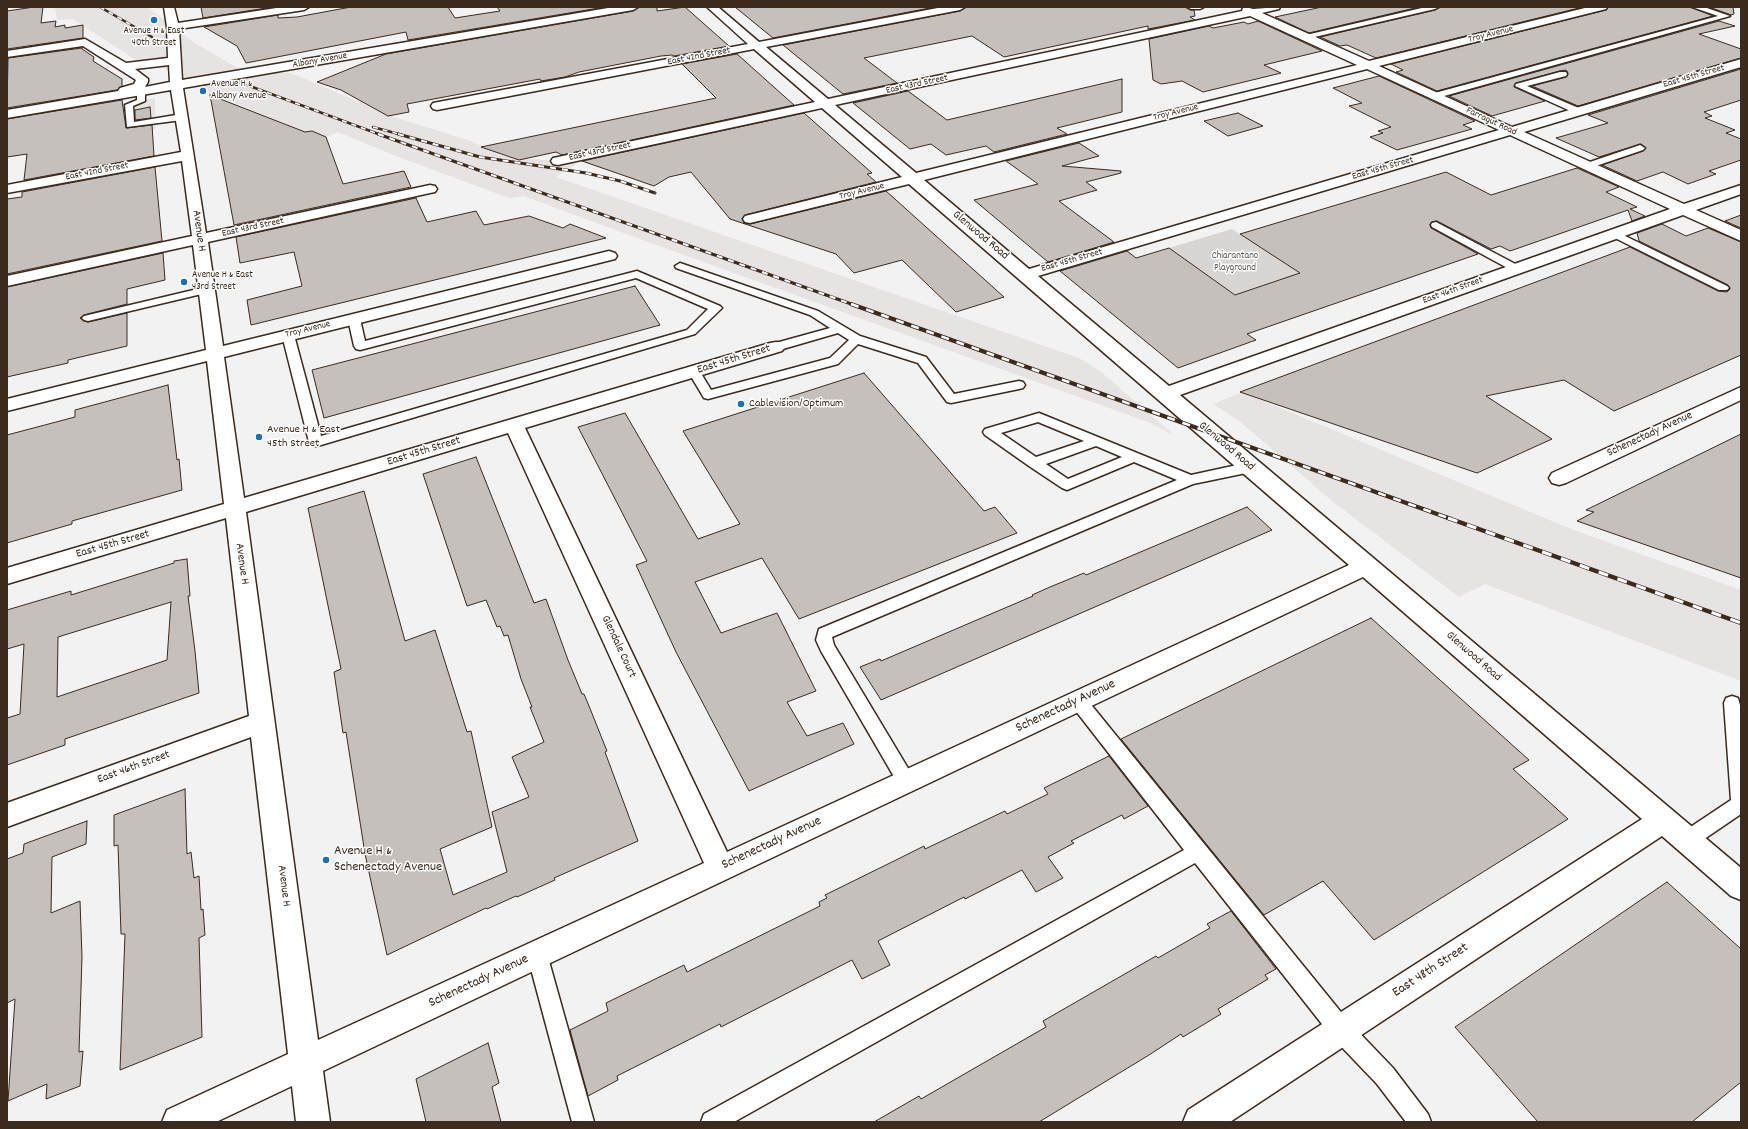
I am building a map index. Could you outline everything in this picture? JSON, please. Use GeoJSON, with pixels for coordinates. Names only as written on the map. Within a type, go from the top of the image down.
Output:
{"type":"FeatureCollection","features":[{"type":"Feature","properties":{"kind":"street","name":"Avenue H"},"geometry":{"type":"LineString","coordinates":[[170,7],[173,27],[174,61],[177,85],[215,354],[313,1122]]}},
{"type":"Feature","properties":{"kind":"street"},"geometry":{"type":"LineString","coordinates":[[173,27],[304,7]]}},
{"type":"Feature","properties":{"kind":"street","name":"Albany Avenue"},"geometry":{"type":"LineString","coordinates":[[7,114],[633,7]]}},
{"type":"Feature","properties":{"kind":"street","name":"Glenwood Road"},"geometry":{"type":"LineString","coordinates":[[712,7],[1741,886]]}},
{"type":"Feature","properties":{"kind":"street","name":"East 42nd Street"},"geometry":{"type":"LineString","coordinates":[[438,106],[960,7]]}},
{"type":"Feature","properties":{"kind":"street","name":"East 43rd Street"},"geometry":{"type":"LineString","coordinates":[[558,161],[826,104],[1246,10],[1275,7]]}},
{"type":"Feature","properties":{"kind":"street","name":"Troy Avenue"},"geometry":{"type":"LineString","coordinates":[[750,219],[1602,7]]}},
{"type":"Feature","properties":{"kind":"street","name":"Farragut Road"},"geometry":{"type":"LineString","coordinates":[[1246,10],[1741,236]]}},
{"type":"Feature","properties":{"kind":"street"},"geometry":{"type":"LineString","coordinates":[[7,54],[85,42],[142,79],[142,82],[138,87],[112,96]]}},
{"type":"Feature","properties":{"kind":"street"},"geometry":{"type":"LineString","coordinates":[[124,67],[174,61]]}},
{"type":"Feature","properties":{"kind":"street","name":"East 45th Street"},"geometry":{"type":"LineString","coordinates":[[1025,274],[1741,63]]}},
{"type":"Feature","properties":{"kind":"street","name":"East 42nd Street"},"geometry":{"type":"LineString","coordinates":[[7,189],[188,155]]}},
{"type":"Feature","properties":{"kind":"street","name":"East 46th Street"},"geometry":{"type":"LineString","coordinates":[[1165,394],[1615,234],[1681,209],[1741,189]]}},
{"type":"Feature","properties":{"kind":"street","name":"East 43rd Street"},"geometry":{"type":"LineString","coordinates":[[7,281],[430,190]]}},
{"type":"Feature","properties":{"kind":"street","name":"Troy Avenue"},"geometry":{"type":"LineString","coordinates":[[7,406],[609,256]]}},
{"type":"Feature","properties":{"kind":"street","name":"East 45th Street"},"geometry":{"type":"LineString","coordinates":[[7,576],[694,373],[776,347]]}},
{"type":"Feature","properties":{"kind":"street","name":"Schenectady Avenue"},"geometry":{"type":"LineString","coordinates":[[1559,478],[1741,393]]}},
{"type":"Feature","properties":{"kind":"street","name":"Glendale Court"},"geometry":{"type":"LineString","coordinates":[[514,426],[720,868]]}},
{"type":"Feature","properties":{"kind":"street","name":"Schenectady Avenue"},"geometry":{"type":"LineString","coordinates":[[179,1122],[1366,566]]}},
{"type":"Feature","properties":{"kind":"street","name":"East 46th Street"},"geometry":{"type":"LineString","coordinates":[[7,815],[262,722]]}},
{"type":"Feature","properties":{"kind":"street","name":"East 48th Street"},"geometry":{"type":"LineString","coordinates":[[1200,1122],[1663,820]]}},
{"type":"Feature","properties":{"kind":"lane"},"geometry":{"type":"LineString","coordinates":[[1191,7],[1200,7]]}},
{"type":"Feature","properties":{"kind":"lane"},"geometry":{"type":"LineString","coordinates":[[1306,37],[1435,7]]}},
{"type":"Feature","properties":{"kind":"lane"},"geometry":{"type":"LineString","coordinates":[[1434,96],[1726,16],[1696,7]]}},
{"type":"Feature","properties":{"kind":"lane"},"geometry":{"type":"LineString","coordinates":[[1563,74],[1519,86],[1578,111]]}},
{"type":"Feature","properties":{"kind":"lane"},"geometry":{"type":"LineString","coordinates":[[141,91],[141,101],[129,105],[130,125],[182,117]]}},
{"type":"Feature","properties":{"kind":"lane"},"geometry":{"type":"LineString","coordinates":[[1587,166],[1640,148]]}},
{"type":"Feature","properties":{"kind":"lane"},"geometry":{"type":"LineString","coordinates":[[1436,225],[1517,269]]}},
{"type":"Feature","properties":{"kind":"lane"},"geometry":{"type":"LineString","coordinates":[[1615,234],[1723,288]]}},
{"type":"Feature","properties":{"kind":"lane"},"geometry":{"type":"LineString","coordinates":[[680,266],[814,314],[856,339],[922,360],[951,399],[1019,385]]}},
{"type":"Feature","properties":{"kind":"lane"},"geometry":{"type":"LineString","coordinates":[[288,335],[316,442],[691,332],[716,308],[637,274],[360,346],[354,319]]}},
{"type":"Feature","properties":{"kind":"lane"},"geometry":{"type":"LineString","coordinates":[[88,318],[206,290]]}},
{"type":"Feature","properties":{"kind":"lane","name":"East 45th Street"},"geometry":{"type":"LineString","coordinates":[[776,347],[840,329]]}},
{"type":"Feature","properties":{"kind":"lane"},"geometry":{"type":"LineString","coordinates":[[694,373],[708,395],[834,361],[856,339]]}},
{"type":"Feature","properties":{"kind":"lane"},"geometry":{"type":"LineString","coordinates":[[1134,457],[1067,485],[990,432],[1039,416],[1190,480]]}},
{"type":"Feature","properties":{"kind":"lane"},"geometry":{"type":"LineString","coordinates":[[1034,463],[1096,441]]}},
{"type":"Feature","properties":{"kind":"lane"},"geometry":{"type":"LineString","coordinates":[[906,781],[827,647],[824,640],[825,633],[1190,480],[1251,468]]}},
{"type":"Feature","properties":{"kind":"lane"},"geometry":{"type":"LineString","coordinates":[[1078,701],[1341,1030],[1385,1076],[1420,1122]]}},
{"type":"Feature","properties":{"kind":"lane"},"geometry":{"type":"LineString","coordinates":[[1687,840],[1740,804],[1732,703]]}},
{"type":"Feature","properties":{"kind":"lane"},"geometry":{"type":"LineString","coordinates":[[712,1122],[1198,852]]}},
{"type":"Feature","properties":{"kind":"lane"},"geometry":{"type":"LineString","coordinates":[[537,954],[583,1122]]}},
{"type":"Feature","properties":{"kind":"shaded area"},"geometry":{"type":"Polygon","coordinates":[[[55,7],[147,7],[193,42],[236,67],[257,72],[291,73],[397,118],[471,141],[500,155],[519,160],[532,159],[577,163],[556,177],[1079,358],[1100,371],[1174,435],[1148,422],[524,196],[509,198],[388,153],[338,132],[326,137],[312,131],[305,132],[220,97],[211,99],[207,88],[175,75],[147,59],[136,60],[73,19],[57,20],[55,7]]]}},
{"type":"Feature","properties":{"kind":"shaded area"},"geometry":{"type":"Polygon","coordinates":[[[155,98],[156,129],[88,141],[89,109],[155,98]]]}},
{"type":"Feature","properties":{"kind":"shaded area"},"geometry":{"type":"Polygon","coordinates":[[[1242,392],[1571,529],[1741,590],[1741,681],[1485,584],[1459,597],[1332,501],[1238,420],[1213,404],[1242,392]]]}},
{"type":"Feature","properties":{"kind":"green space","name":"Chiarantano Playground"},"geometry":{"type":"Polygon","coordinates":[[[1232,229],[1300,273],[1235,295],[1169,248],[1232,229]]]}},
{"type":"Feature","properties":{"kind":"building"},"geometry":{"type":"Polygon","coordinates":[[[43,7],[41,23],[56,21],[55,27],[65,25],[65,28],[83,25],[83,38],[7,49],[7,11],[43,7]]]}},
{"type":"Feature","properties":{"kind":"building"},"geometry":{"type":"Polygon","coordinates":[[[201,7],[273,7],[203,18],[201,7]]]}},
{"type":"Feature","properties":{"kind":"building"},"geometry":{"type":"Polygon","coordinates":[[[351,7],[448,7],[455,18],[500,11],[497,7],[605,7],[408,40],[406,32],[246,63],[237,46],[204,27],[278,15],[278,18],[297,17],[351,7]]]}},
{"type":"Feature","properties":{"kind":"building"},"geometry":{"type":"Polygon","coordinates":[[[639,7],[657,7],[657,11],[685,7],[729,46],[674,56],[661,56],[579,72],[565,77],[541,81],[540,79],[407,104],[409,112],[388,116],[341,90],[317,82],[386,54],[633,11],[639,7]]]}},
{"type":"Feature","properties":{"kind":"building"},"geometry":{"type":"Polygon","coordinates":[[[735,7],[935,7],[773,38],[735,7]]]}},
{"type":"Feature","properties":{"kind":"building"},"geometry":{"type":"Polygon","coordinates":[[[966,7],[1186,7],[1190,10],[1194,10],[1195,16],[1190,17],[1195,20],[1148,29],[1148,26],[1004,57],[972,36],[864,58],[897,83],[843,94],[783,45],[960,11],[966,7]]]}},
{"type":"Feature","properties":{"kind":"building"},"geometry":{"type":"Polygon","coordinates":[[[1322,7],[1419,7],[1309,33],[1275,17],[1322,7]]]}},
{"type":"Feature","properties":{"kind":"building"},"geometry":{"type":"Polygon","coordinates":[[[1440,7],[1583,7],[1376,58],[1347,45],[1340,46],[1320,37],[1435,10],[1440,7]]]}},
{"type":"Feature","properties":{"kind":"building"},"geometry":{"type":"Polygon","coordinates":[[[1608,7],[1691,7],[1713,16],[1437,91],[1396,72],[1403,70],[1391,64],[1606,10],[1608,7]]]}},
{"type":"Feature","properties":{"kind":"building"},"geometry":{"type":"Polygon","coordinates":[[[1709,7],[1733,7],[1734,14],[1731,15],[1709,7]]]}},
{"type":"Feature","properties":{"kind":"building"},"geometry":{"type":"Polygon","coordinates":[[[1258,21],[1322,51],[1264,65],[1281,73],[1203,92],[1182,81],[1161,84],[1153,80],[1149,39],[1209,26],[1213,28],[1244,22],[1248,24],[1258,21]]]}},
{"type":"Feature","properties":{"kind":"building"},"geometry":{"type":"Polygon","coordinates":[[[1719,21],[1735,26],[1699,34],[1741,49],[1741,58],[1578,106],[1532,86],[1566,77],[1568,73],[1566,70],[1516,83],[1514,87],[1545,101],[1492,116],[1449,96],[1719,21]]]}},
{"type":"Feature","properties":{"kind":"building"},"geometry":{"type":"Polygon","coordinates":[[[82,48],[94,57],[93,61],[122,79],[122,86],[117,90],[7,108],[8,58],[82,48]]]}},
{"type":"Feature","properties":{"kind":"building"},"geometry":{"type":"Polygon","coordinates":[[[737,54],[794,105],[562,155],[556,152],[519,160],[481,147],[716,98],[682,64],[737,54]]]}},
{"type":"Feature","properties":{"kind":"building"},"geometry":{"type":"Polygon","coordinates":[[[1741,69],[1741,100],[1704,112],[1712,116],[1705,118],[1735,130],[1726,133],[1741,139],[1741,160],[1709,171],[1716,174],[1688,184],[1663,172],[1637,181],[1602,165],[1643,151],[1646,148],[1641,144],[1599,157],[1556,138],[1608,123],[1588,115],[1741,69]]]}},
{"type":"Feature","properties":{"kind":"building"},"geometry":{"type":"Polygon","coordinates":[[[1379,76],[1475,121],[1463,125],[1472,129],[1397,150],[1370,137],[1383,133],[1378,131],[1391,127],[1349,106],[1362,103],[1333,88],[1379,76]]]}},
{"type":"Feature","properties":{"kind":"building"},"geometry":{"type":"Polygon","coordinates":[[[1122,79],[1122,112],[1057,128],[1067,134],[994,152],[986,146],[946,155],[931,144],[910,149],[853,103],[908,91],[947,120],[1122,79]]]}},
{"type":"Feature","properties":{"kind":"building"},"geometry":{"type":"Polygon","coordinates":[[[210,95],[305,132],[312,131],[326,137],[343,184],[404,171],[411,187],[234,225],[210,95]]]}},
{"type":"Feature","properties":{"kind":"building"},"geometry":{"type":"Polygon","coordinates":[[[122,100],[126,128],[152,125],[154,156],[24,180],[27,154],[7,157],[7,119],[122,100]]]}},
{"type":"Feature","properties":{"kind":"building"},"geometry":{"type":"Polygon","coordinates":[[[150,107],[151,118],[135,120],[135,110],[150,107]]]}},
{"type":"Feature","properties":{"kind":"building"},"geometry":{"type":"Polygon","coordinates":[[[804,113],[872,173],[867,174],[876,182],[745,215],[742,218],[744,223],[750,224],[886,191],[1004,297],[956,312],[902,260],[854,273],[836,254],[730,219],[691,172],[669,177],[654,186],[582,161],[804,113]]]}},
{"type":"Feature","properties":{"kind":"building"},"geometry":{"type":"Polygon","coordinates":[[[1238,113],[1263,126],[1228,136],[1204,121],[1238,113]]]}},
{"type":"Feature","properties":{"kind":"building"},"geometry":{"type":"Polygon","coordinates":[[[1079,143],[1099,156],[1062,166],[1121,171],[1121,173],[1086,182],[1097,190],[1059,201],[1114,242],[1048,262],[974,200],[1038,184],[1006,161],[1079,143]]]}},
{"type":"Feature","properties":{"kind":"building"},"geometry":{"type":"Polygon","coordinates":[[[155,167],[162,241],[7,274],[7,199],[22,197],[22,192],[155,167]]]}},
{"type":"Feature","properties":{"kind":"building"},"geometry":{"type":"Polygon","coordinates":[[[1577,168],[1619,187],[1606,192],[1637,207],[1630,209],[1645,216],[1632,221],[1628,210],[1510,251],[1500,246],[1491,249],[1437,221],[1432,222],[1430,224],[1431,228],[1478,254],[1247,334],[1256,340],[1178,368],[1060,271],[1127,251],[1136,258],[1169,248],[1235,295],[1300,273],[1240,234],[1446,172],[1491,195],[1577,168]]]}},
{"type":"Feature","properties":{"kind":"building"},"geometry":{"type":"Polygon","coordinates":[[[416,198],[427,222],[476,211],[484,225],[529,216],[563,228],[570,224],[606,238],[251,325],[247,300],[302,286],[294,252],[240,263],[236,237],[416,198]]]}},
{"type":"Feature","properties":{"kind":"building"},"geometry":{"type":"Polygon","coordinates":[[[1741,215],[1741,228],[1725,221],[1741,215]]]}},
{"type":"Feature","properties":{"kind":"building"},"geometry":{"type":"Polygon","coordinates":[[[1662,224],[1686,236],[1708,228],[1741,242],[1741,355],[1614,411],[1564,380],[1486,396],[1552,439],[1477,473],[1240,392],[1630,247],[1718,291],[1727,292],[1730,289],[1728,285],[1639,241],[1637,233],[1662,224]]]}},
{"type":"Feature","properties":{"kind":"building"},"geometry":{"type":"Polygon","coordinates":[[[163,253],[165,280],[127,289],[127,304],[84,315],[80,318],[88,322],[127,313],[127,346],[68,360],[68,363],[7,377],[7,287],[163,253]]]}},
{"type":"Feature","properties":{"kind":"building"},"geometry":{"type":"Polygon","coordinates":[[[635,286],[660,325],[324,418],[312,370],[635,286]]]}},
{"type":"Feature","properties":{"kind":"building"},"geometry":{"type":"Polygon","coordinates":[[[864,373],[984,511],[995,507],[1017,533],[799,619],[762,558],[695,582],[721,633],[777,613],[816,691],[787,702],[807,736],[843,723],[854,744],[749,791],[676,652],[636,565],[647,561],[578,427],[625,413],[698,539],[740,524],[683,431],[864,373]]]}},
{"type":"Feature","properties":{"kind":"building"},"geometry":{"type":"Polygon","coordinates":[[[168,385],[182,490],[72,521],[72,524],[7,543],[7,435],[75,417],[75,410],[168,385]]]}},
{"type":"Feature","properties":{"kind":"building"},"geometry":{"type":"Polygon","coordinates":[[[1741,434],[1741,578],[1577,521],[1594,512],[1586,510],[1741,434]]]}},
{"type":"Feature","properties":{"kind":"building"},"geometry":{"type":"Polygon","coordinates":[[[476,457],[534,603],[546,599],[568,660],[582,694],[584,694],[607,751],[605,752],[638,841],[554,878],[555,880],[517,897],[516,896],[487,909],[486,908],[387,955],[365,854],[346,732],[343,733],[334,672],[341,669],[308,508],[364,491],[405,641],[435,630],[467,732],[471,731],[492,827],[440,849],[453,895],[507,872],[492,812],[529,797],[512,757],[544,742],[530,707],[532,707],[521,679],[508,635],[504,636],[500,626],[497,627],[486,600],[467,606],[423,474],[476,457]]]}},
{"type":"Feature","properties":{"kind":"building"},"geometry":{"type":"Polygon","coordinates":[[[1247,507],[1272,530],[881,700],[860,667],[880,659],[881,661],[1033,596],[1032,595],[1050,587],[1084,573],[1086,575],[1247,507]]]}},
{"type":"Feature","properties":{"kind":"building"},"geometry":{"type":"Polygon","coordinates":[[[187,559],[190,596],[188,596],[199,693],[65,739],[65,745],[7,765],[7,718],[20,714],[24,644],[7,649],[7,610],[71,591],[71,595],[174,563],[174,561],[187,559]],[[171,602],[58,637],[57,697],[167,660],[171,602]]]}},
{"type":"Feature","properties":{"kind":"building"},"geometry":{"type":"Polygon","coordinates":[[[1371,618],[1529,760],[1513,769],[1568,819],[1374,940],[1323,881],[1264,915],[1121,739],[1371,618]]]}},
{"type":"Feature","properties":{"kind":"building"},"geometry":{"type":"Polygon","coordinates":[[[1109,756],[1148,806],[1124,819],[1122,815],[1071,841],[1074,843],[1048,857],[1063,878],[1036,892],[1022,870],[965,899],[964,897],[878,941],[890,965],[862,979],[852,960],[721,1027],[720,1024],[617,1076],[618,1080],[588,1096],[570,1030],[608,1011],[606,1003],[684,965],[687,972],[820,906],[819,902],[827,898],[825,895],[924,846],[925,849],[1005,811],[1007,814],[1048,794],[1044,788],[1109,756]]]}},
{"type":"Feature","properties":{"kind":"building"},"geometry":{"type":"Polygon","coordinates":[[[185,789],[187,854],[191,852],[194,878],[199,876],[201,910],[203,909],[205,935],[199,938],[202,1037],[120,1070],[125,934],[121,934],[118,845],[114,846],[114,815],[185,789]]]}},
{"type":"Feature","properties":{"kind":"building"},"geometry":{"type":"Polygon","coordinates":[[[87,821],[86,844],[52,857],[51,913],[80,901],[82,957],[79,1052],[83,1051],[80,1086],[46,1099],[47,1084],[8,1101],[15,999],[7,1003],[7,859],[23,853],[24,844],[87,821]]]}},
{"type":"Feature","properties":{"kind":"building"},"geometry":{"type":"Polygon","coordinates":[[[1667,882],[1741,949],[1741,1082],[1692,1122],[1538,1122],[1455,1027],[1667,882]]]}},
{"type":"Feature","properties":{"kind":"building"},"geometry":{"type":"Polygon","coordinates":[[[1231,911],[1276,969],[1265,975],[1268,979],[1218,1009],[1221,1014],[1183,1037],[1181,1034],[1039,1122],[874,1122],[919,1096],[921,1099],[1046,1027],[1043,1021],[1156,956],[1158,958],[1210,928],[1207,924],[1231,911]]]}},
{"type":"Feature","properties":{"kind":"building"},"geometry":{"type":"Polygon","coordinates":[[[488,1043],[499,1083],[492,1087],[501,1122],[426,1122],[416,1079],[488,1043]]]}},
{"type":"Feature","properties":{"kind":"railway"},"geometry":{"type":"LineString","coordinates":[[100,7],[152,37]]}},
{"type":"Feature","properties":{"kind":"railway"},"geometry":{"type":"LineString","coordinates":[[239,82],[381,135]]}},
{"type":"Feature","properties":{"kind":"railway"},"geometry":{"type":"LineString","coordinates":[[373,127],[402,135]]}},
{"type":"Feature","properties":{"kind":"railway"},"geometry":{"type":"LineString","coordinates":[[378,134],[854,305]]}},
{"type":"Feature","properties":{"kind":"railway"},"geometry":{"type":"LineString","coordinates":[[398,134],[480,157],[586,173],[620,181],[655,193]]}},
{"type":"Feature","properties":{"kind":"railway"},"geometry":{"type":"LineString","coordinates":[[851,304],[1451,519]]}},
{"type":"Feature","properties":{"kind":"railway"},"geometry":{"type":"LineString","coordinates":[[1448,518],[1741,623]]}},
{"type":"Feature","properties":{"kind":"place","name":"Avenue H & East 40th Street"},"geometry":{"type":"Point","coordinates":[154,20]}},
{"type":"Feature","properties":{"kind":"place","name":"Avenue H & Albany Avenue"},"geometry":{"type":"Point","coordinates":[203,91]}},
{"type":"Feature","properties":{"kind":"place","name":"Avenue H & East 43rd Street"},"geometry":{"type":"Point","coordinates":[184,282]}},
{"type":"Feature","properties":{"kind":"place","name":"Cablevision/Optimum"},"geometry":{"type":"Point","coordinates":[741,404]}},
{"type":"Feature","properties":{"kind":"place","name":"Avenue H & East 45th Street"},"geometry":{"type":"Point","coordinates":[259,437]}},
{"type":"Feature","properties":{"kind":"place","name":"Avenue H & Schenectady Avenue"},"geometry":{"type":"Point","coordinates":[326,860]}}]}
